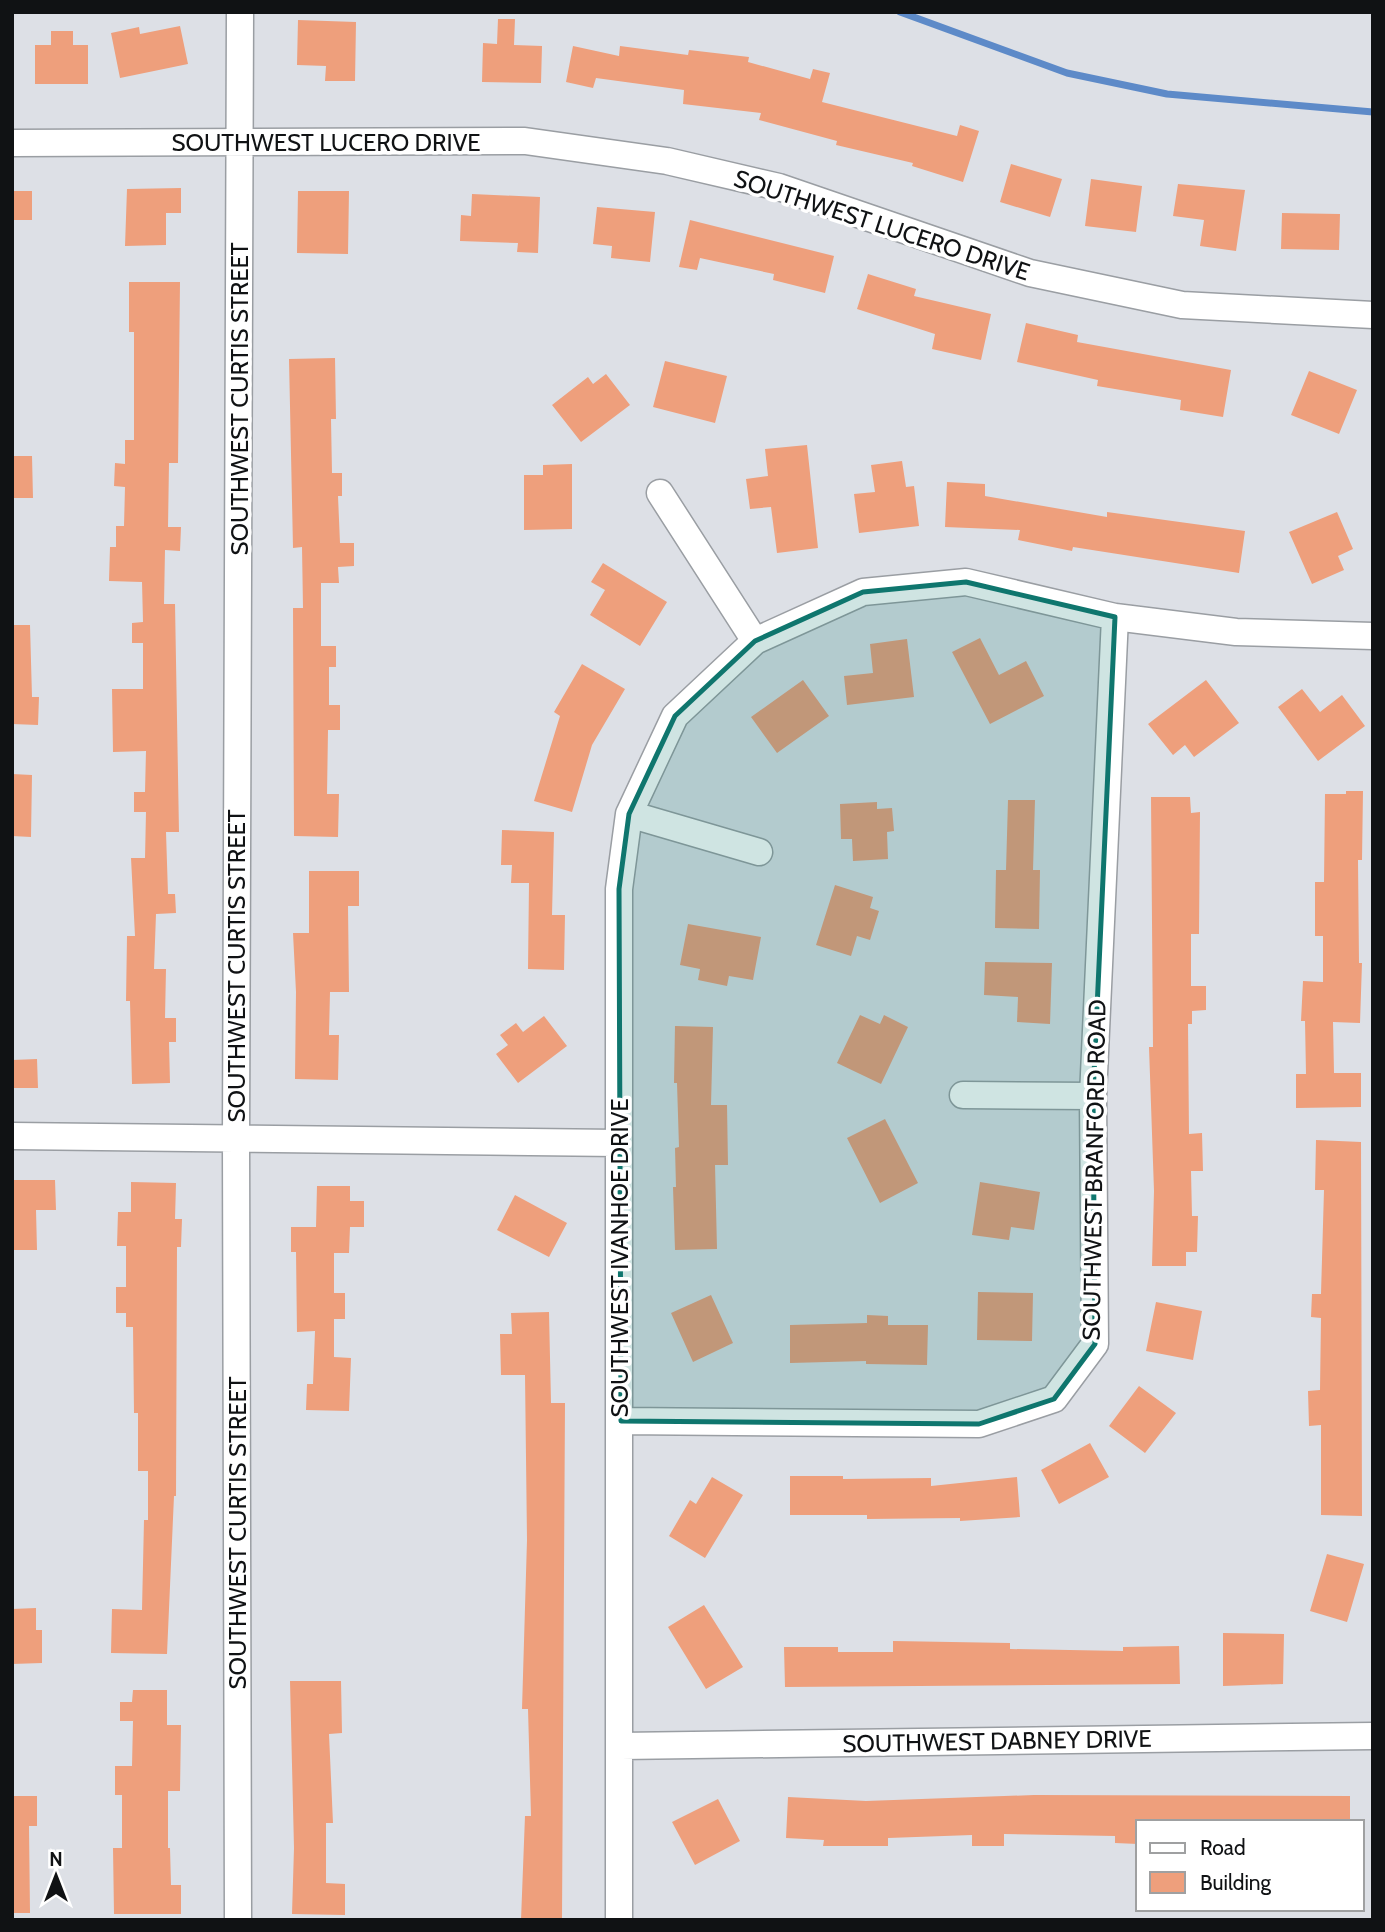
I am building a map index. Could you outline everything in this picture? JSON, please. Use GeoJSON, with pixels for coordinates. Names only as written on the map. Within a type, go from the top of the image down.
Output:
{"type":"FeatureCollection","features":[{"type":"Feature","properties":{"kind":"street","name":"SOUTHWEST CURTIS STREET"},"geometry":{"type":"LineString","coordinates":[[238,1920],[236,1139],[240,12]]}},
{"type":"Feature","properties":{"kind":"street","name":"SOUTHWEST LUCERO DRIVE"},"geometry":{"type":"LineString","coordinates":[[12,144],[525,141],[667,161],[779,187],[1030,273],[1182,305],[1373,315]]}},
{"type":"Feature","properties":{"kind":"street"},"geometry":{"type":"LineString","coordinates":[[660,493],[755,641]]}},
{"type":"Feature","properties":{"kind":"street","name":"SOUTHWEST IVANHOE DRIVE"},"geometry":{"type":"LineString","coordinates":[[619,1920],[619,889],[629,814],[675,716],[755,641],[863,592],[966,582],[1115,617],[1236,632],[1373,636]]}},
{"type":"Feature","properties":{"kind":"street","name":"SOUTHWEST BRANFORD ROAD"},"geometry":{"type":"LineString","coordinates":[[621,1420],[978,1424],[1054,1399],[1095,1344],[1093,1096],[1115,617]]}},
{"type":"Feature","properties":{"kind":"street"},"geometry":{"type":"LineString","coordinates":[[629,814],[759,852]]}},
{"type":"Feature","properties":{"kind":"street"},"geometry":{"type":"LineString","coordinates":[[963,1095],[1093,1096]]}},
{"type":"Feature","properties":{"kind":"street"},"geometry":{"type":"LineString","coordinates":[[12,1136],[618,1143]]}},
{"type":"Feature","properties":{"kind":"street","name":"SOUTHWEST DABNEY DRIVE"},"geometry":{"type":"LineString","coordinates":[[621,1746],[1373,1736]]}},
{"type":"Feature","properties":{"kind":"highlighted area"},"geometry":{"type":"Polygon","coordinates":[[[966,582],[1115,617],[1093,1096],[1095,1344],[1054,1399],[979,1424],[621,1421],[619,889],[629,814],[675,716],[755,641],[863,592],[966,582]]]}},
{"type":"Feature","properties":{"kind":"building"},"geometry":{"type":"Polygon","coordinates":[[[498,19],[515,19],[514,45],[542,46],[541,83],[482,82],[483,43],[497,44],[498,19]]]}},
{"type":"Feature","properties":{"kind":"building"},"geometry":{"type":"Polygon","coordinates":[[[298,20],[356,22],[355,81],[325,81],[326,66],[297,65],[298,20]]]}},
{"type":"Feature","properties":{"kind":"building"},"geometry":{"type":"Polygon","coordinates":[[[180,26],[188,64],[120,78],[111,33],[139,27],[140,34],[180,26]]]}},
{"type":"Feature","properties":{"kind":"building"},"geometry":{"type":"Polygon","coordinates":[[[51,31],[73,31],[73,45],[88,45],[88,84],[35,84],[35,45],[51,45],[51,31]]]}},
{"type":"Feature","properties":{"kind":"building"},"geometry":{"type":"Polygon","coordinates":[[[573,46],[619,56],[620,46],[688,55],[689,50],[749,57],[748,62],[810,79],[813,69],[830,73],[822,102],[957,136],[960,125],[979,131],[963,182],[912,166],[913,163],[836,145],[837,141],[759,120],[761,113],[683,104],[684,90],[596,78],[593,88],[566,82],[573,46]]]}},
{"type":"Feature","properties":{"kind":"building"},"geometry":{"type":"Polygon","coordinates":[[[1011,164],[1062,179],[1050,217],[1000,202],[1011,164]]]}},
{"type":"Feature","properties":{"kind":"building"},"geometry":{"type":"Polygon","coordinates":[[[1091,179],[1142,186],[1136,232],[1085,226],[1091,179]]]}},
{"type":"Feature","properties":{"kind":"building"},"geometry":{"type":"Polygon","coordinates":[[[1178,184],[1245,190],[1236,251],[1200,246],[1204,220],[1173,216],[1178,184]]]}},
{"type":"Feature","properties":{"kind":"building"},"geometry":{"type":"Polygon","coordinates":[[[181,188],[181,213],[166,213],[166,245],[125,246],[127,189],[181,188]]]}},
{"type":"Feature","properties":{"kind":"building"},"geometry":{"type":"Polygon","coordinates":[[[12,191],[32,191],[32,220],[12,220],[12,191]]]}},
{"type":"Feature","properties":{"kind":"building"},"geometry":{"type":"Polygon","coordinates":[[[298,191],[349,191],[348,254],[297,253],[298,191]]]}},
{"type":"Feature","properties":{"kind":"building"},"geometry":{"type":"Polygon","coordinates":[[[472,194],[540,197],[538,253],[517,252],[518,243],[460,241],[461,215],[471,216],[472,194]]]}},
{"type":"Feature","properties":{"kind":"building"},"geometry":{"type":"Polygon","coordinates":[[[597,207],[655,212],[650,262],[611,258],[612,246],[593,244],[597,207]]]}},
{"type":"Feature","properties":{"kind":"building"},"geometry":{"type":"Polygon","coordinates":[[[1282,213],[1340,214],[1339,250],[1281,249],[1282,213]]]}},
{"type":"Feature","properties":{"kind":"building"},"geometry":{"type":"Polygon","coordinates":[[[690,220],[834,256],[825,293],[773,280],[774,274],[700,258],[697,270],[679,267],[690,220]]]}},
{"type":"Feature","properties":{"kind":"building"},"geometry":{"type":"Polygon","coordinates":[[[868,274],[916,289],[914,296],[991,314],[981,360],[932,349],[935,334],[857,309],[868,274]]]}},
{"type":"Feature","properties":{"kind":"building"},"geometry":{"type":"Polygon","coordinates":[[[129,282],[180,282],[178,463],[169,463],[168,527],[181,527],[180,551],[165,550],[164,604],[175,604],[179,832],[166,832],[168,894],[175,894],[176,913],[156,914],[154,969],[166,969],[165,1018],[176,1018],[176,1042],[169,1042],[170,1083],[132,1084],[130,1001],[126,1001],[127,936],[135,936],[131,858],[145,858],[146,812],[134,812],[134,792],[145,792],[146,751],[113,752],[112,689],[143,689],[143,643],[132,643],[132,623],[143,622],[142,582],[109,581],[110,547],[116,547],[116,526],[124,526],[125,487],[114,486],[115,463],[125,464],[125,440],[134,440],[134,332],[129,332],[129,282]]]}},
{"type":"Feature","properties":{"kind":"building"},"geometry":{"type":"Polygon","coordinates":[[[1026,323],[1078,335],[1077,342],[1231,370],[1223,417],[1180,410],[1181,400],[1097,386],[1098,380],[1017,362],[1026,323]]]}},
{"type":"Feature","properties":{"kind":"building"},"geometry":{"type":"Polygon","coordinates":[[[335,358],[336,419],[331,419],[332,473],[342,473],[342,496],[338,496],[340,543],[354,543],[354,566],[338,567],[339,583],[321,583],[321,646],[336,646],[336,667],[329,667],[329,705],[340,705],[340,730],[328,730],[327,794],[339,794],[338,837],[294,836],[293,608],[303,608],[302,547],[293,548],[289,359],[335,358]]]}},
{"type":"Feature","properties":{"kind":"building"},"geometry":{"type":"Polygon","coordinates":[[[665,361],[727,376],[715,423],[653,407],[665,361]]]}},
{"type":"Feature","properties":{"kind":"building"},"geometry":{"type":"Polygon","coordinates":[[[1309,371],[1357,390],[1339,434],[1291,415],[1309,371]]]}},
{"type":"Feature","properties":{"kind":"building"},"geometry":{"type":"Polygon","coordinates":[[[606,374],[630,405],[581,442],[552,405],[588,377],[593,384],[606,374]]]}},
{"type":"Feature","properties":{"kind":"building"},"geometry":{"type":"Polygon","coordinates":[[[807,445],[818,548],[777,553],[771,507],[750,509],[746,479],[768,476],[765,449],[807,445]]]}},
{"type":"Feature","properties":{"kind":"building"},"geometry":{"type":"Polygon","coordinates":[[[12,456],[32,456],[33,498],[12,498],[12,456]]]}},
{"type":"Feature","properties":{"kind":"building"},"geometry":{"type":"Polygon","coordinates":[[[902,461],[906,487],[914,486],[919,526],[859,533],[854,494],[875,492],[871,465],[902,461]]]}},
{"type":"Feature","properties":{"kind":"building"},"geometry":{"type":"Polygon","coordinates":[[[572,464],[572,529],[524,530],[524,475],[543,475],[543,465],[572,464]]]}},
{"type":"Feature","properties":{"kind":"building"},"geometry":{"type":"Polygon","coordinates":[[[947,482],[985,484],[985,496],[1107,517],[1107,512],[1245,531],[1239,573],[1073,547],[1072,551],[1018,540],[1020,530],[945,527],[947,482]]]}},
{"type":"Feature","properties":{"kind":"building"},"geometry":{"type":"Polygon","coordinates":[[[1337,512],[1353,549],[1338,556],[1344,570],[1312,584],[1289,532],[1337,512]]]}},
{"type":"Feature","properties":{"kind":"building"},"geometry":{"type":"Polygon","coordinates":[[[603,563],[667,602],[640,646],[590,615],[605,590],[591,582],[603,563]]]}},
{"type":"Feature","properties":{"kind":"building"},"geometry":{"type":"Polygon","coordinates":[[[12,625],[30,625],[32,697],[39,697],[38,725],[12,724],[12,625]]]}},
{"type":"Feature","properties":{"kind":"building"},"geometry":{"type":"Polygon","coordinates":[[[980,638],[999,675],[1026,661],[1044,696],[990,724],[952,652],[980,638]]]}},
{"type":"Feature","properties":{"kind":"building"},"geometry":{"type":"Polygon","coordinates":[[[907,639],[914,697],[847,705],[844,676],[873,673],[870,644],[907,639]]]}},
{"type":"Feature","properties":{"kind":"building"},"geometry":{"type":"Polygon","coordinates":[[[582,664],[625,689],[592,745],[572,812],[534,801],[560,716],[554,712],[582,664]]]}},
{"type":"Feature","properties":{"kind":"building"},"geometry":{"type":"Polygon","coordinates":[[[803,680],[829,716],[777,753],[751,717],[803,680]]]}},
{"type":"Feature","properties":{"kind":"building"},"geometry":{"type":"Polygon","coordinates":[[[1206,680],[1239,723],[1194,757],[1185,745],[1173,755],[1148,724],[1206,680]]]}},
{"type":"Feature","properties":{"kind":"building"},"geometry":{"type":"Polygon","coordinates":[[[1302,689],[1320,712],[1342,695],[1365,726],[1318,761],[1278,707],[1302,689]]]}},
{"type":"Feature","properties":{"kind":"building"},"geometry":{"type":"Polygon","coordinates":[[[12,774],[32,775],[31,837],[12,836],[12,774]]]}},
{"type":"Feature","properties":{"kind":"building"},"geometry":{"type":"Polygon","coordinates":[[[1346,791],[1363,791],[1362,860],[1358,860],[1359,963],[1362,963],[1360,1023],[1333,1022],[1334,1073],[1361,1073],[1361,1107],[1296,1108],[1296,1074],[1306,1074],[1305,1021],[1301,1021],[1303,981],[1323,982],[1323,936],[1315,936],[1315,882],[1324,882],[1325,794],[1346,794],[1346,791]]]}},
{"type":"Feature","properties":{"kind":"building"},"geometry":{"type":"Polygon","coordinates":[[[1151,797],[1190,797],[1191,813],[1200,812],[1199,934],[1191,934],[1191,986],[1206,986],[1206,1010],[1192,1011],[1192,1024],[1188,1024],[1189,1134],[1202,1133],[1203,1171],[1191,1171],[1192,1216],[1198,1216],[1197,1252],[1186,1252],[1186,1266],[1152,1266],[1154,1191],[1149,1047],[1153,1047],[1151,797]]]}},
{"type":"Feature","properties":{"kind":"building"},"geometry":{"type":"Polygon","coordinates":[[[1008,800],[1035,800],[1033,870],[1040,870],[1039,929],[995,928],[996,870],[1006,870],[1008,800]]]}},
{"type":"Feature","properties":{"kind":"building"},"geometry":{"type":"Polygon","coordinates":[[[877,802],[877,809],[892,808],[894,831],[887,832],[888,859],[853,861],[852,839],[841,839],[840,804],[877,802]]]}},
{"type":"Feature","properties":{"kind":"building"},"geometry":{"type":"Polygon","coordinates":[[[502,830],[554,832],[552,915],[565,915],[564,970],[528,969],[529,883],[511,883],[512,865],[501,865],[502,830]]]}},
{"type":"Feature","properties":{"kind":"building"},"geometry":{"type":"Polygon","coordinates":[[[309,871],[359,871],[359,906],[348,906],[349,992],[330,992],[329,1035],[339,1035],[338,1080],[295,1079],[296,992],[293,933],[309,933],[309,871]]]}},
{"type":"Feature","properties":{"kind":"building"},"geometry":{"type":"Polygon","coordinates":[[[835,885],[873,897],[870,908],[879,911],[870,940],[857,936],[851,956],[816,945],[835,885]]]}},
{"type":"Feature","properties":{"kind":"building"},"geometry":{"type":"Polygon","coordinates":[[[688,924],[761,937],[753,980],[729,976],[727,986],[698,980],[700,969],[680,965],[688,924]]]}},
{"type":"Feature","properties":{"kind":"building"},"geometry":{"type":"Polygon","coordinates":[[[985,962],[1052,963],[1050,1024],[1017,1022],[1018,997],[984,995],[985,962]]]}},
{"type":"Feature","properties":{"kind":"building"},"geometry":{"type":"Polygon","coordinates":[[[860,1015],[880,1024],[884,1015],[908,1027],[881,1084],[837,1063],[860,1015]]]}},
{"type":"Feature","properties":{"kind":"building"},"geometry":{"type":"Polygon","coordinates":[[[544,1016],[567,1046],[518,1083],[496,1054],[508,1045],[500,1035],[516,1023],[523,1032],[544,1016]]]}},
{"type":"Feature","properties":{"kind":"building"},"geometry":{"type":"Polygon","coordinates":[[[675,1026],[713,1027],[711,1105],[727,1105],[728,1165],[715,1165],[717,1249],[675,1250],[673,1187],[676,1187],[675,1148],[679,1147],[677,1083],[674,1083],[675,1026]]]}},
{"type":"Feature","properties":{"kind":"building"},"geometry":{"type":"Polygon","coordinates":[[[37,1059],[38,1088],[12,1088],[12,1060],[37,1059]]]}},
{"type":"Feature","properties":{"kind":"building"},"geometry":{"type":"Polygon","coordinates":[[[885,1119],[918,1183],[880,1203],[847,1138],[885,1119]]]}},
{"type":"Feature","properties":{"kind":"building"},"geometry":{"type":"Polygon","coordinates":[[[1316,1140],[1361,1142],[1362,1516],[1321,1515],[1321,1425],[1309,1426],[1308,1391],[1320,1390],[1321,1318],[1311,1317],[1312,1294],[1321,1294],[1324,1190],[1315,1190],[1316,1140]]]}},
{"type":"Feature","properties":{"kind":"building"},"geometry":{"type":"Polygon","coordinates":[[[12,1180],[55,1180],[56,1210],[36,1210],[37,1250],[12,1250],[12,1180]]]}},
{"type":"Feature","properties":{"kind":"building"},"geometry":{"type":"Polygon","coordinates":[[[131,1182],[176,1183],[175,1219],[182,1219],[181,1247],[177,1247],[176,1496],[167,1654],[111,1653],[112,1609],[142,1610],[144,1520],[148,1520],[148,1471],[138,1471],[133,1327],[126,1327],[126,1313],[116,1313],[116,1287],[126,1287],[126,1246],[117,1246],[118,1212],[131,1212],[131,1182]]]}},
{"type":"Feature","properties":{"kind":"building"},"geometry":{"type":"Polygon","coordinates":[[[980,1182],[1040,1192],[1034,1230],[1011,1227],[1009,1240],[972,1235],[980,1182]]]}},
{"type":"Feature","properties":{"kind":"building"},"geometry":{"type":"Polygon","coordinates":[[[317,1186],[350,1186],[350,1201],[364,1201],[364,1227],[350,1227],[349,1253],[334,1253],[334,1293],[345,1293],[345,1319],[334,1319],[334,1357],[351,1358],[349,1411],[306,1410],[307,1384],[313,1384],[315,1331],[297,1332],[296,1252],[291,1252],[291,1227],[316,1227],[317,1186]]]}},
{"type":"Feature","properties":{"kind":"building"},"geometry":{"type":"Polygon","coordinates":[[[515,1195],[567,1223],[549,1257],[497,1230],[515,1195]]]}},
{"type":"Feature","properties":{"kind":"building"},"geometry":{"type":"Polygon","coordinates":[[[978,1292],[1033,1293],[1032,1341],[977,1340],[978,1292]]]}},
{"type":"Feature","properties":{"kind":"building"},"geometry":{"type":"Polygon","coordinates":[[[711,1295],[733,1343],[693,1362],[671,1313],[711,1295]]]}},
{"type":"Feature","properties":{"kind":"building"},"geometry":{"type":"Polygon","coordinates":[[[1156,1302],[1202,1311],[1193,1360],[1146,1351],[1156,1302]]]}},
{"type":"Feature","properties":{"kind":"building"},"geometry":{"type":"Polygon","coordinates":[[[549,1312],[551,1403],[565,1403],[562,1920],[521,1920],[525,1816],[531,1816],[528,1709],[522,1709],[527,1540],[525,1375],[501,1375],[500,1334],[512,1334],[511,1313],[549,1312]]]}},
{"type":"Feature","properties":{"kind":"building"},"geometry":{"type":"Polygon","coordinates":[[[867,1315],[888,1316],[888,1325],[928,1325],[927,1365],[866,1364],[866,1361],[790,1363],[790,1325],[867,1323],[867,1315]]]}},
{"type":"Feature","properties":{"kind":"building"},"geometry":{"type":"Polygon","coordinates":[[[1139,1386],[1176,1413],[1145,1453],[1109,1426],[1139,1386]]]}},
{"type":"Feature","properties":{"kind":"building"},"geometry":{"type":"Polygon","coordinates":[[[1090,1443],[1109,1477],[1059,1504],[1041,1470],[1090,1443]]]}},
{"type":"Feature","properties":{"kind":"building"},"geometry":{"type":"Polygon","coordinates":[[[790,1476],[843,1476],[843,1479],[931,1478],[931,1486],[1017,1477],[1020,1517],[960,1521],[960,1518],[867,1519],[867,1515],[790,1515],[790,1476]]]}},
{"type":"Feature","properties":{"kind":"building"},"geometry":{"type":"Polygon","coordinates":[[[712,1477],[743,1495],[705,1558],[669,1536],[690,1500],[696,1504],[712,1477]]]}},
{"type":"Feature","properties":{"kind":"building"},"geometry":{"type":"Polygon","coordinates":[[[1327,1554],[1364,1564],[1347,1622],[1310,1611],[1327,1554]]]}},
{"type":"Feature","properties":{"kind":"building"},"geometry":{"type":"Polygon","coordinates":[[[704,1605],[743,1667],[706,1689],[668,1627],[704,1605]]]}},
{"type":"Feature","properties":{"kind":"building"},"geometry":{"type":"Polygon","coordinates":[[[36,1608],[36,1630],[42,1630],[42,1663],[12,1664],[12,1609],[36,1608]]]}},
{"type":"Feature","properties":{"kind":"building"},"geometry":{"type":"Polygon","coordinates":[[[1223,1633],[1284,1634],[1283,1684],[1223,1686],[1223,1633]]]}},
{"type":"Feature","properties":{"kind":"building"},"geometry":{"type":"Polygon","coordinates":[[[893,1641],[1010,1643],[1010,1649],[1123,1651],[1123,1647],[1179,1646],[1180,1684],[785,1687],[784,1647],[838,1647],[838,1652],[893,1652],[893,1641]]]}},
{"type":"Feature","properties":{"kind":"building"},"geometry":{"type":"Polygon","coordinates":[[[290,1681],[341,1681],[342,1733],[329,1734],[333,1823],[326,1823],[326,1883],[345,1884],[345,1915],[292,1914],[294,1848],[290,1681]]]}},
{"type":"Feature","properties":{"kind":"building"},"geometry":{"type":"Polygon","coordinates":[[[133,1690],[167,1690],[167,1725],[181,1725],[180,1791],[168,1791],[168,1848],[171,1885],[181,1885],[181,1914],[114,1914],[113,1848],[122,1848],[122,1795],[115,1795],[115,1766],[132,1766],[133,1721],[120,1721],[120,1702],[132,1702],[133,1690]]]}},
{"type":"Feature","properties":{"kind":"building"},"geometry":{"type":"Polygon","coordinates":[[[1034,1795],[1350,1796],[1350,1820],[1136,1820],[1136,1844],[1115,1843],[1115,1836],[1004,1834],[1004,1846],[972,1846],[972,1835],[888,1838],[888,1846],[823,1846],[824,1840],[786,1838],[788,1797],[866,1801],[1034,1795]]]}},
{"type":"Feature","properties":{"kind":"building"},"geometry":{"type":"Polygon","coordinates":[[[12,1796],[37,1796],[37,1826],[29,1826],[30,1913],[12,1913],[12,1796]]]}},
{"type":"Feature","properties":{"kind":"building"},"geometry":{"type":"Polygon","coordinates":[[[718,1799],[740,1841],[695,1865],[672,1822],[718,1799]]]}},
{"type":"Feature","properties":{"kind":"waterway"},"geometry":{"type":"LineString","coordinates":[[900,12],[1067,73],[1167,94],[1373,112]]}}]}
